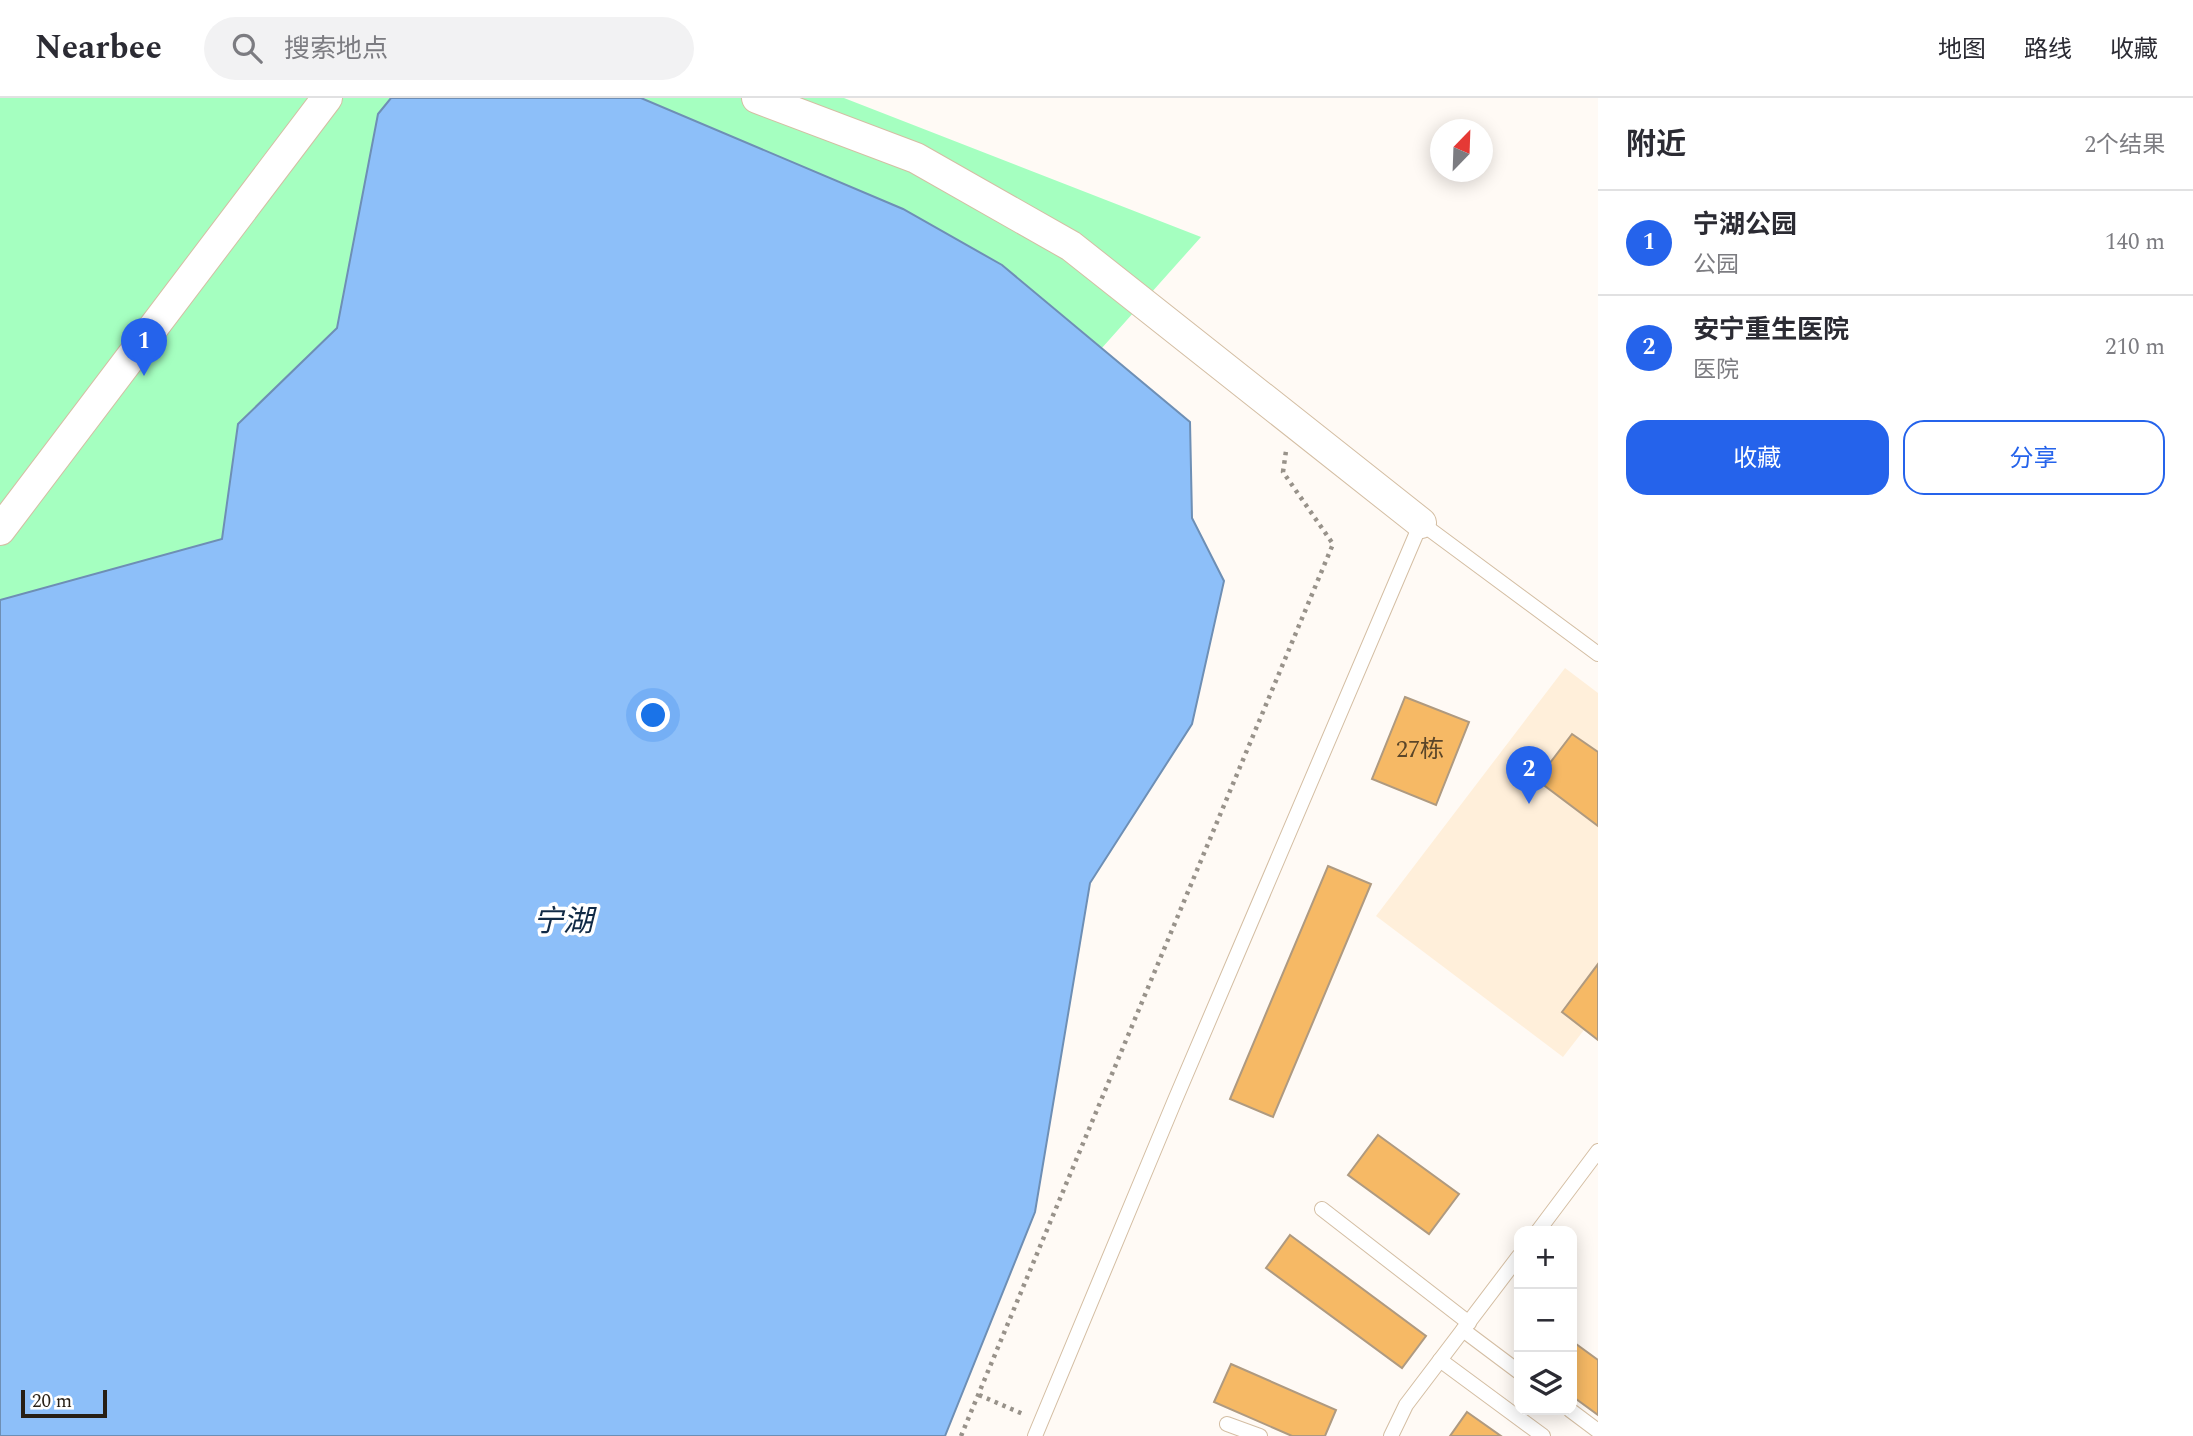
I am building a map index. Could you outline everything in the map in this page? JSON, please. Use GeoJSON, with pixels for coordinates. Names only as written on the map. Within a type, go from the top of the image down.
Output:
{"type":"FeatureCollection","features":[{"type":"Feature","properties":{"kind":"street"},"geometry":{"type":"LineString","coordinates":[[0,530],[327,98]]}},
{"type":"Feature","properties":{"kind":"street"},"geometry":{"type":"LineString","coordinates":[[757,98],[916,158],[1071,246],[1421,523]]}},
{"type":"Feature","properties":{"kind":"lane"},"geometry":{"type":"LineString","coordinates":[[1035,1436],[1421,523],[1598,653]]}},
{"type":"Feature","properties":{"kind":"lane"},"geometry":{"type":"LineString","coordinates":[[1542,1226],[1598,1151]]}},
{"type":"Feature","properties":{"kind":"lane"},"geometry":{"type":"LineString","coordinates":[[1322,1209],[1514,1368]]}},
{"type":"Feature","properties":{"kind":"lane"},"geometry":{"type":"LineString","coordinates":[[1391,1436],[1406,1405],[1514,1263]]}},
{"type":"Feature","properties":{"kind":"lane"},"geometry":{"type":"LineString","coordinates":[[1440,1360],[1543,1436]]}},
{"type":"Feature","properties":{"kind":"lane"},"geometry":{"type":"LineString","coordinates":[[1577,1415],[1598,1431]]}},
{"type":"Feature","properties":{"kind":"lane"},"geometry":{"type":"LineString","coordinates":[[1227,1424],[1260,1436]]}},
{"type":"Feature","properties":{"kind":"path"},"geometry":{"type":"LineString","coordinates":[[961,1436],[1333,544],[1283,472],[1290,419]]}},
{"type":"Feature","properties":{"kind":"path"},"geometry":{"type":"LineString","coordinates":[[979,1395],[1041,1421]]}},
{"type":"Feature","properties":{"kind":"shaded area"},"geometry":{"type":"Polygon","coordinates":[[[1565,668],[1598,693],[1598,1040],[1584,1030],[1563,1057],[1376,916],[1565,668]]]}},
{"type":"Feature","properties":{"kind":"green space"},"geometry":{"type":"Polygon","coordinates":[[[0,98],[391,98],[378,114],[337,328],[238,424],[222,539],[0,600],[0,98]]]}},
{"type":"Feature","properties":{"kind":"green space"},"geometry":{"type":"Polygon","coordinates":[[[641,98],[844,98],[1201,237],[1101,349],[1002,265],[903,209],[641,98]]]}},
{"type":"Feature","properties":{"kind":"water","name":"宁湖"},"geometry":{"type":"Polygon","coordinates":[[[391,98],[641,98],[903,209],[1002,265],[1190,422],[1192,518],[1224,581],[1192,724],[1090,883],[1035,1212],[945,1436],[0,1436],[0,600],[222,539],[238,424],[337,328],[378,114],[391,98]]]}},
{"type":"Feature","properties":{"kind":"building"},"geometry":{"type":"Polygon","coordinates":[[[1405,697],[1469,722],[1436,805],[1372,779],[1405,697]]]}},
{"type":"Feature","properties":{"kind":"building"},"geometry":{"type":"Polygon","coordinates":[[[1572,734],[1598,752],[1598,826],[1537,780],[1572,734]]]}},
{"type":"Feature","properties":{"kind":"building"},"geometry":{"type":"Polygon","coordinates":[[[1328,866],[1371,884],[1273,1117],[1230,1099],[1328,866]]]}},
{"type":"Feature","properties":{"kind":"building"},"geometry":{"type":"Polygon","coordinates":[[[1598,964],[1598,1040],[1562,1012],[1598,964]]]}},
{"type":"Feature","properties":{"kind":"building"},"geometry":{"type":"Polygon","coordinates":[[[1378,1135],[1459,1194],[1429,1234],[1348,1175],[1378,1135]]]}},
{"type":"Feature","properties":{"kind":"building"},"geometry":{"type":"Polygon","coordinates":[[[1290,1235],[1426,1336],[1402,1368],[1266,1268],[1290,1235]]]}},
{"type":"Feature","properties":{"kind":"building"},"geometry":{"type":"Polygon","coordinates":[[[1577,1345],[1598,1360],[1598,1415],[1577,1400],[1577,1345]]]}},
{"type":"Feature","properties":{"kind":"building"},"geometry":{"type":"Polygon","coordinates":[[[1231,1364],[1336,1410],[1325,1436],[1292,1436],[1214,1402],[1231,1364]]]}},
{"type":"Feature","properties":{"kind":"building"},"geometry":{"type":"Polygon","coordinates":[[[1467,1412],[1501,1436],[1450,1436],[1467,1412]]]}},
{"type":"Feature","properties":{"kind":"place","name":"宁湖公园"},"geometry":{"type":"Point","coordinates":[144,376]}},
{"type":"Feature","properties":{"kind":"place","name":"安宁重生医院"},"geometry":{"type":"Point","coordinates":[1529,804]}}]}
